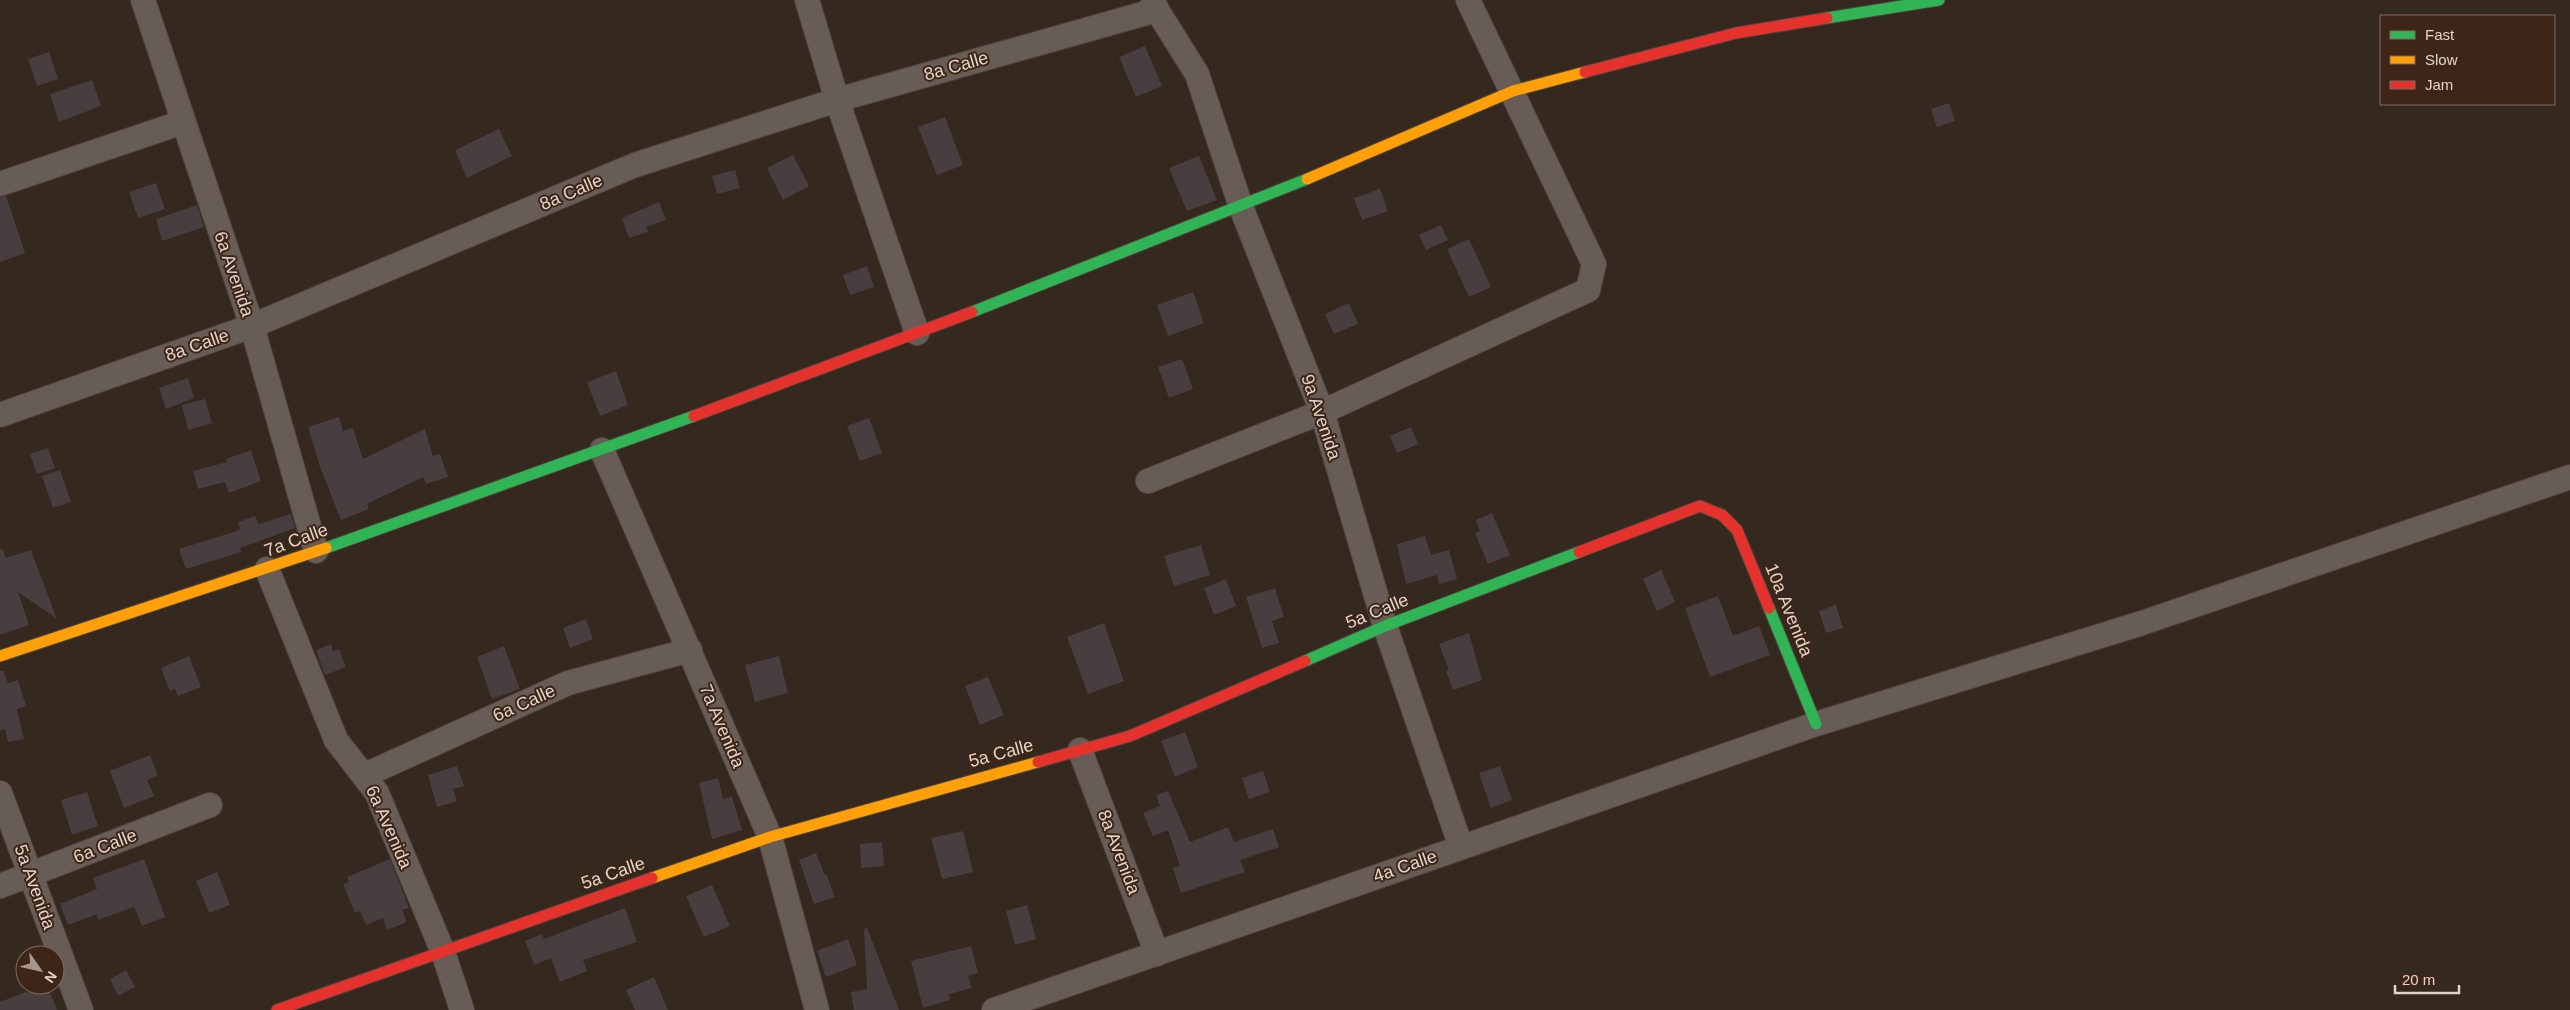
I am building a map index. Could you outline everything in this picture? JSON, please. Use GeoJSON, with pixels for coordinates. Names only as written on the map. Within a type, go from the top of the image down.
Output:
{"type":"FeatureCollection","features":[{"type":"Feature","properties":{"kind":"street","name":"6a Avenida"},"geometry":{"type":"LineString","coordinates":[[142,0],[252,326],[316,552]]}},
{"type":"Feature","properties":{"kind":"street"},"geometry":{"type":"LineString","coordinates":[[807,0],[837,100],[917,333]]}},
{"type":"Feature","properties":{"kind":"street"},"geometry":{"type":"LineString","coordinates":[[1148,481],[1322,412],[1588,290],[1594,264],[1468,0]]}},
{"type":"Feature","properties":{"kind":"street","name":"7a Calle"},"geometry":{"type":"LineString","coordinates":[[0,656],[316,552],[602,450],[917,333],[1241,208],[1513,91],[1736,32],[1939,0]]}},
{"type":"Feature","properties":{"kind":"street","name":"8a Calle"},"geometry":{"type":"LineString","coordinates":[[0,415],[252,326],[634,165],[837,100],[1155,5]]}},
{"type":"Feature","properties":{"kind":"street","name":"9a Avenida"},"geometry":{"type":"LineString","coordinates":[[1155,5],[1197,74],[1241,208],[1322,412],[1385,626],[1461,847]]}},
{"type":"Feature","properties":{"kind":"street"},"geometry":{"type":"LineString","coordinates":[[0,184],[183,122]]}},
{"type":"Feature","properties":{"kind":"street","name":"7a Avenida"},"geometry":{"type":"LineString","coordinates":[[602,450],[770,836],[817,1010]]}},
{"type":"Feature","properties":{"kind":"street","name":"4a Calle"},"geometry":{"type":"LineString","coordinates":[[994,1010],[1816,724],[2142,623],[2570,477]]}},
{"type":"Feature","properties":{"kind":"street","name":"5a Calle"},"geometry":{"type":"LineString","coordinates":[[277,1010],[770,836],[1130,736],[1385,626],[1700,506],[1722,514]]}},
{"type":"Feature","properties":{"kind":"street","name":"10a Avenida"},"geometry":{"type":"LineString","coordinates":[[1722,514],[1738,530],[1816,724]]}},
{"type":"Feature","properties":{"kind":"street","name":"6a Avenida"},"geometry":{"type":"LineString","coordinates":[[267,569],[336,740],[377,792],[443,952],[462,1010]]}},
{"type":"Feature","properties":{"kind":"street","name":"6a Calle"},"geometry":{"type":"LineString","coordinates":[[364,774],[568,683],[690,650]]}},
{"type":"Feature","properties":{"kind":"street","name":"8a Avenida"},"geometry":{"type":"LineString","coordinates":[[1080,750],[1157,954]]}},
{"type":"Feature","properties":{"kind":"street","name":"5a Avenida"},"geometry":{"type":"LineString","coordinates":[[0,793],[81,1010]]}},
{"type":"Feature","properties":{"kind":"street","name":"6a Calle"},"geometry":{"type":"LineString","coordinates":[[0,886],[210,805]]}},
{"type":"Feature","properties":{"kind":"building"},"geometry":{"type":"Polygon","coordinates":[[[1145,46],[1162,86],[1136,97],[1119,57],[1145,46]]]}},
{"type":"Feature","properties":{"kind":"building"},"geometry":{"type":"Polygon","coordinates":[[[49,52],[58,79],[37,86],[28,59],[49,52]]]}},
{"type":"Feature","properties":{"kind":"building"},"geometry":{"type":"Polygon","coordinates":[[[92,80],[101,106],[59,122],[50,94],[92,80]]]}},
{"type":"Feature","properties":{"kind":"building"},"geometry":{"type":"Polygon","coordinates":[[[1949,103],[1955,121],[1937,127],[1931,109],[1949,103]]]}},
{"type":"Feature","properties":{"kind":"building"},"geometry":{"type":"Polygon","coordinates":[[[945,117],[963,165],[937,175],[918,127],[945,117]]]}},
{"type":"Feature","properties":{"kind":"building"},"geometry":{"type":"Polygon","coordinates":[[[499,129],[512,156],[467,178],[455,150],[499,129]]]}},
{"type":"Feature","properties":{"kind":"building"},"geometry":{"type":"Polygon","coordinates":[[[793,155],[809,186],[783,200],[767,168],[793,155]]]}},
{"type":"Feature","properties":{"kind":"building"},"geometry":{"type":"Polygon","coordinates":[[[1199,156],[1217,200],[1187,211],[1169,168],[1199,156]]]}},
{"type":"Feature","properties":{"kind":"building"},"geometry":{"type":"Polygon","coordinates":[[[735,170],[740,188],[717,194],[712,176],[735,170]]]}},
{"type":"Feature","properties":{"kind":"building"},"geometry":{"type":"Polygon","coordinates":[[[156,183],[165,209],[138,218],[129,192],[156,183]]]}},
{"type":"Feature","properties":{"kind":"building"},"geometry":{"type":"Polygon","coordinates":[[[1380,189],[1388,211],[1362,220],[1354,198],[1380,189]]]}},
{"type":"Feature","properties":{"kind":"building"},"geometry":{"type":"Polygon","coordinates":[[[6,196],[25,253],[0,262],[0,197],[6,196]]]}},
{"type":"Feature","properties":{"kind":"building"},"geometry":{"type":"Polygon","coordinates":[[[659,202],[666,220],[646,227],[648,232],[629,238],[622,218],[659,202]]]}},
{"type":"Feature","properties":{"kind":"building"},"geometry":{"type":"Polygon","coordinates":[[[197,205],[204,227],[162,241],[156,219],[197,205]]]}},
{"type":"Feature","properties":{"kind":"building"},"geometry":{"type":"Polygon","coordinates":[[[1441,225],[1448,240],[1426,250],[1419,235],[1441,225]]]}},
{"type":"Feature","properties":{"kind":"building"},"geometry":{"type":"Polygon","coordinates":[[[1469,239],[1491,287],[1469,297],[1447,249],[1469,239]]]}},
{"type":"Feature","properties":{"kind":"building"},"geometry":{"type":"Polygon","coordinates":[[[867,266],[874,287],[850,295],[843,275],[867,266]]]}},
{"type":"Feature","properties":{"kind":"building"},"geometry":{"type":"Polygon","coordinates":[[[1193,292],[1204,323],[1168,336],[1157,305],[1193,292]]]}},
{"type":"Feature","properties":{"kind":"building"},"geometry":{"type":"Polygon","coordinates":[[[1349,303],[1358,324],[1334,334],[1325,314],[1349,303]]]}},
{"type":"Feature","properties":{"kind":"building"},"geometry":{"type":"Polygon","coordinates":[[[1182,359],[1193,389],[1169,398],[1158,367],[1182,359]]]}},
{"type":"Feature","properties":{"kind":"building"},"geometry":{"type":"Polygon","coordinates":[[[616,371],[628,405],[600,416],[587,382],[616,371]]]}},
{"type":"Feature","properties":{"kind":"building"},"geometry":{"type":"Polygon","coordinates":[[[188,378],[194,398],[166,409],[159,388],[188,378]]]}},
{"type":"Feature","properties":{"kind":"building"},"geometry":{"type":"Polygon","coordinates":[[[205,399],[212,423],[188,430],[182,405],[205,399]]]}},
{"type":"Feature","properties":{"kind":"building"},"geometry":{"type":"Polygon","coordinates":[[[339,417],[343,431],[353,428],[363,459],[425,429],[433,456],[440,454],[448,477],[426,484],[423,477],[367,504],[369,509],[341,520],[320,467],[308,427],[339,417]]]}},
{"type":"Feature","properties":{"kind":"building"},"geometry":{"type":"Polygon","coordinates":[[[869,418],[882,453],[860,461],[847,426],[869,418]]]}},
{"type":"Feature","properties":{"kind":"building"},"geometry":{"type":"Polygon","coordinates":[[[1411,427],[1418,444],[1397,453],[1390,436],[1411,427]]]}},
{"type":"Feature","properties":{"kind":"building"},"geometry":{"type":"Polygon","coordinates":[[[48,448],[55,468],[37,474],[30,454],[48,448]]]}},
{"type":"Feature","properties":{"kind":"building"},"geometry":{"type":"Polygon","coordinates":[[[251,450],[261,481],[229,493],[225,482],[198,489],[193,471],[227,462],[226,459],[251,450]]]}},
{"type":"Feature","properties":{"kind":"building"},"geometry":{"type":"Polygon","coordinates":[[[60,470],[71,502],[53,508],[42,476],[60,470]]]}},
{"type":"Feature","properties":{"kind":"building"},"geometry":{"type":"Polygon","coordinates":[[[1492,513],[1510,555],[1488,564],[1475,533],[1480,531],[1476,520],[1492,513]]]}},
{"type":"Feature","properties":{"kind":"building"},"geometry":{"type":"Polygon","coordinates":[[[291,514],[295,528],[240,548],[241,552],[186,569],[179,549],[240,530],[238,522],[255,516],[259,524],[291,514]]]}},
{"type":"Feature","properties":{"kind":"building"},"geometry":{"type":"Polygon","coordinates":[[[1425,536],[1431,555],[1449,550],[1457,579],[1439,584],[1437,575],[1406,584],[1397,544],[1425,536]]]}},
{"type":"Feature","properties":{"kind":"building"},"geometry":{"type":"Polygon","coordinates":[[[1201,545],[1210,575],[1174,586],[1164,556],[1201,545]]]}},
{"type":"Feature","properties":{"kind":"building"},"geometry":{"type":"Polygon","coordinates":[[[0,549],[3,549],[6,558],[31,550],[57,619],[18,592],[29,625],[0,635],[0,549]]]}},
{"type":"Feature","properties":{"kind":"building"},"geometry":{"type":"Polygon","coordinates":[[[1661,570],[1675,602],[1657,611],[1643,579],[1661,570]]]}},
{"type":"Feature","properties":{"kind":"building"},"geometry":{"type":"Polygon","coordinates":[[[1226,579],[1236,606],[1214,615],[1204,588],[1226,579]]]}},
{"type":"Feature","properties":{"kind":"building"},"geometry":{"type":"Polygon","coordinates":[[[1275,588],[1284,617],[1272,621],[1279,643],[1262,648],[1246,597],[1275,588]]]}},
{"type":"Feature","properties":{"kind":"building"},"geometry":{"type":"Polygon","coordinates":[[[1718,596],[1733,636],[1759,626],[1770,655],[1710,677],[1685,608],[1718,596]]]}},
{"type":"Feature","properties":{"kind":"building"},"geometry":{"type":"Polygon","coordinates":[[[1836,605],[1843,628],[1826,633],[1819,611],[1836,605]]]}},
{"type":"Feature","properties":{"kind":"building"},"geometry":{"type":"Polygon","coordinates":[[[586,619],[593,639],[570,648],[563,628],[586,619]]]}},
{"type":"Feature","properties":{"kind":"building"},"geometry":{"type":"Polygon","coordinates":[[[1104,623],[1124,681],[1088,694],[1067,637],[1104,623]]]}},
{"type":"Feature","properties":{"kind":"building"},"geometry":{"type":"Polygon","coordinates":[[[1469,633],[1482,680],[1453,690],[1446,671],[1449,670],[1439,644],[1469,633]]]}},
{"type":"Feature","properties":{"kind":"building"},"geometry":{"type":"Polygon","coordinates":[[[331,644],[333,652],[339,649],[346,667],[325,675],[316,650],[331,644]]]}},
{"type":"Feature","properties":{"kind":"building"},"geometry":{"type":"Polygon","coordinates":[[[504,646],[520,689],[492,699],[477,657],[504,646]]]}},
{"type":"Feature","properties":{"kind":"building"},"geometry":{"type":"Polygon","coordinates":[[[189,656],[201,687],[178,696],[175,689],[170,691],[161,668],[189,656]]]}},
{"type":"Feature","properties":{"kind":"building"},"geometry":{"type":"Polygon","coordinates":[[[779,656],[788,693],[755,702],[745,665],[779,656]]]}},
{"type":"Feature","properties":{"kind":"building"},"geometry":{"type":"Polygon","coordinates":[[[0,671],[3,671],[8,683],[18,680],[26,706],[17,709],[24,739],[8,742],[5,729],[0,731],[0,671]]]}},
{"type":"Feature","properties":{"kind":"building"},"geometry":{"type":"Polygon","coordinates":[[[988,677],[1004,715],[980,725],[965,686],[988,677]]]}},
{"type":"Feature","properties":{"kind":"building"},"geometry":{"type":"Polygon","coordinates":[[[1185,732],[1198,767],[1175,777],[1161,741],[1185,732]]]}},
{"type":"Feature","properties":{"kind":"building"},"geometry":{"type":"Polygon","coordinates":[[[150,755],[158,775],[147,780],[154,796],[124,808],[110,771],[150,755]]]}},
{"type":"Feature","properties":{"kind":"building"},"geometry":{"type":"Polygon","coordinates":[[[457,766],[464,786],[453,789],[457,801],[437,807],[428,775],[457,766]]]}},
{"type":"Feature","properties":{"kind":"building"},"geometry":{"type":"Polygon","coordinates":[[[1500,766],[1512,800],[1491,808],[1479,773],[1500,766]]]}},
{"type":"Feature","properties":{"kind":"building"},"geometry":{"type":"Polygon","coordinates":[[[1263,771],[1270,792],[1249,799],[1242,778],[1263,771]]]}},
{"type":"Feature","properties":{"kind":"building"},"geometry":{"type":"Polygon","coordinates":[[[718,778],[723,799],[732,797],[742,830],[712,839],[699,783],[718,778]]]}},
{"type":"Feature","properties":{"kind":"building"},"geometry":{"type":"Polygon","coordinates":[[[1168,791],[1190,842],[1228,827],[1234,842],[1273,829],[1279,847],[1240,860],[1245,872],[1181,893],[1173,868],[1180,866],[1168,830],[1153,836],[1143,813],[1160,806],[1156,795],[1168,791]]]}},
{"type":"Feature","properties":{"kind":"building"},"geometry":{"type":"Polygon","coordinates":[[[87,792],[98,826],[72,835],[61,800],[87,792]]]}},
{"type":"Feature","properties":{"kind":"building"},"geometry":{"type":"Polygon","coordinates":[[[963,831],[973,872],[942,879],[931,838],[963,831]]]}},
{"type":"Feature","properties":{"kind":"building"},"geometry":{"type":"Polygon","coordinates":[[[882,842],[884,866],[861,868],[860,844],[882,842]]]}},
{"type":"Feature","properties":{"kind":"building"},"geometry":{"type":"Polygon","coordinates":[[[816,853],[835,897],[814,904],[799,860],[816,853]]]}},
{"type":"Feature","properties":{"kind":"building"},"geometry":{"type":"Polygon","coordinates":[[[144,859],[165,917],[142,926],[134,907],[98,920],[97,914],[68,925],[60,904],[97,889],[93,878],[144,859]]]}},
{"type":"Feature","properties":{"kind":"building"},"geometry":{"type":"Polygon","coordinates":[[[390,859],[409,908],[402,910],[407,922],[387,930],[383,918],[366,925],[360,911],[355,913],[343,884],[349,882],[347,877],[390,859]]]}},
{"type":"Feature","properties":{"kind":"building"},"geometry":{"type":"Polygon","coordinates":[[[217,872],[230,905],[209,913],[196,881],[217,872]]]}},
{"type":"Feature","properties":{"kind":"building"},"geometry":{"type":"Polygon","coordinates":[[[712,885],[730,926],[704,937],[686,896],[712,885]]]}},
{"type":"Feature","properties":{"kind":"building"},"geometry":{"type":"Polygon","coordinates":[[[1027,905],[1036,939],[1015,945],[1006,911],[1027,905]]]}},
{"type":"Feature","properties":{"kind":"building"},"geometry":{"type":"Polygon","coordinates":[[[625,908],[637,942],[583,960],[587,971],[560,982],[551,958],[534,965],[525,941],[542,934],[544,939],[625,908]]]}},
{"type":"Feature","properties":{"kind":"building"},"geometry":{"type":"Polygon","coordinates":[[[867,928],[899,1010],[854,1010],[851,992],[867,989],[864,929],[867,928]]]}},
{"type":"Feature","properties":{"kind":"building"},"geometry":{"type":"Polygon","coordinates":[[[848,939],[857,965],[826,977],[817,951],[848,939]]]}},
{"type":"Feature","properties":{"kind":"building"},"geometry":{"type":"Polygon","coordinates":[[[971,946],[978,973],[968,976],[972,988],[949,994],[950,1000],[923,1008],[911,961],[971,946]]]}},
{"type":"Feature","properties":{"kind":"building"},"geometry":{"type":"Polygon","coordinates":[[[126,970],[135,987],[118,996],[110,979],[126,970]]]}},
{"type":"Feature","properties":{"kind":"building"},"geometry":{"type":"Polygon","coordinates":[[[654,977],[668,1010],[635,1010],[626,990],[654,977]]]}},
{"type":"Feature","properties":{"kind":"building"},"geometry":{"type":"Polygon","coordinates":[[[18,995],[51,995],[57,1010],[0,1010],[0,1002],[18,995]]]}},
{"type":"Feature","properties":{"kind":"traffic: fast"},"geometry":{"type":"LineString","coordinates":[[1827,18],[1939,0]]}},
{"type":"Feature","properties":{"kind":"traffic: fast"},"geometry":{"type":"LineString","coordinates":[[972,312],[1307,179]]}},
{"type":"Feature","properties":{"kind":"traffic: fast"},"geometry":{"type":"LineString","coordinates":[[326,548],[694,416]]}},
{"type":"Feature","properties":{"kind":"traffic: fast"},"geometry":{"type":"LineString","coordinates":[[1305,661],[1385,626],[1579,552]]}},
{"type":"Feature","properties":{"kind":"traffic: fast"},"geometry":{"type":"LineString","coordinates":[[1769,608],[1816,724]]}},
{"type":"Feature","properties":{"kind":"traffic: slow"},"geometry":{"type":"LineString","coordinates":[[1307,179],[1513,91],[1585,72]]}},
{"type":"Feature","properties":{"kind":"traffic: slow"},"geometry":{"type":"LineString","coordinates":[[0,656],[326,548]]}},
{"type":"Feature","properties":{"kind":"traffic: slow"},"geometry":{"type":"LineString","coordinates":[[652,878],[770,837],[1038,762]]}},
{"type":"Feature","properties":{"kind":"traffic: jam"},"geometry":{"type":"LineString","coordinates":[[1585,72],[1736,33],[1827,18]]}},
{"type":"Feature","properties":{"kind":"traffic: jam"},"geometry":{"type":"LineString","coordinates":[[694,416],[972,312]]}},
{"type":"Feature","properties":{"kind":"traffic: jam"},"geometry":{"type":"LineString","coordinates":[[1579,552],[1700,506],[1722,515],[1737,530],[1769,608]]}},
{"type":"Feature","properties":{"kind":"traffic: jam"},"geometry":{"type":"LineString","coordinates":[[1038,762],[1130,736],[1305,661]]}},
{"type":"Feature","properties":{"kind":"traffic: jam"},"geometry":{"type":"LineString","coordinates":[[277,1010],[652,878]]}}]}
